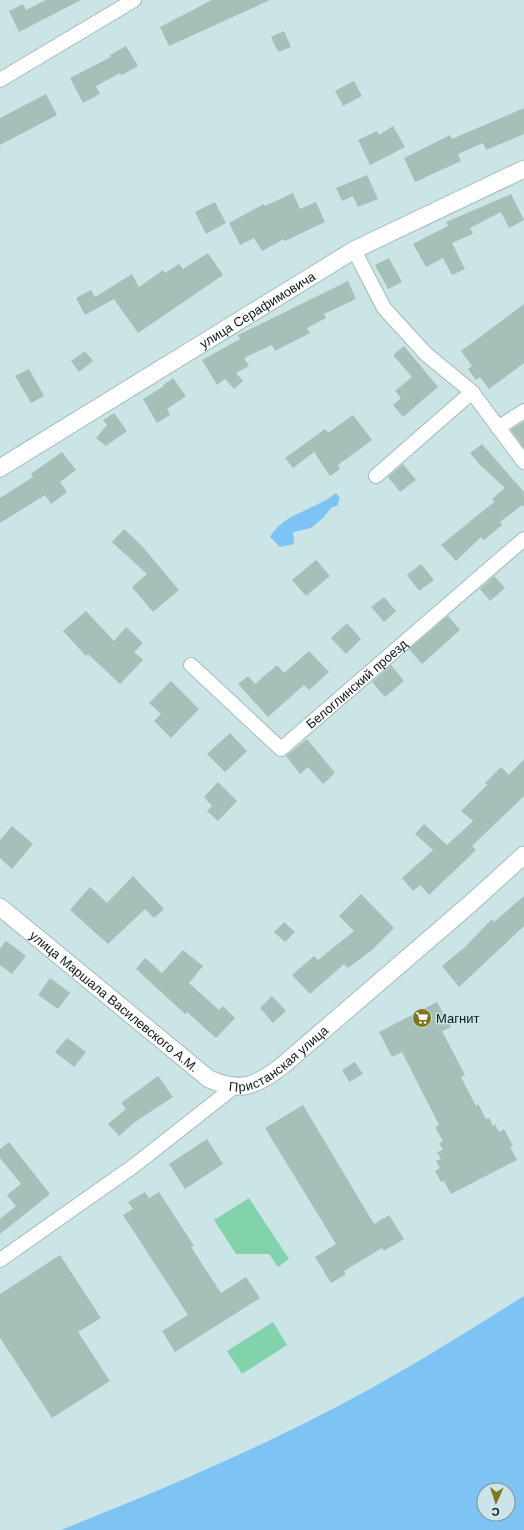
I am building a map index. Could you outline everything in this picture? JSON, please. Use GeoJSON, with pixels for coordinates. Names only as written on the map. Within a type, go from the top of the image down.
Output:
{"type":"FeatureCollection","features":[{"type":"Feature","properties":{"kind":"street"},"geometry":{"type":"LineString","coordinates":[[0,80],[134,0]]}},
{"type":"Feature","properties":{"kind":"street","name":"улица Серафимовича"},"geometry":{"type":"LineString","coordinates":[[0,468],[354,250],[524,169]]}},
{"type":"Feature","properties":{"kind":"street"},"geometry":{"type":"LineString","coordinates":[[354,250],[384,308],[426,354],[472,392],[524,462]]}},
{"type":"Feature","properties":{"kind":"street"},"geometry":{"type":"LineString","coordinates":[[376,476],[472,392]]}},
{"type":"Feature","properties":{"kind":"street"},"geometry":{"type":"LineString","coordinates":[[498,428],[524,411]]}},
{"type":"Feature","properties":{"kind":"street","name":"Белоглинский проезд"},"geometry":{"type":"LineString","coordinates":[[191,665],[281,749],[524,539]]}},
{"type":"Feature","properties":{"kind":"street","name":"Пристанская улица"},"geometry":{"type":"LineString","coordinates":[[0,1260],[135,1165],[234,1087],[244,1087],[261,1081],[282,1066],[470,904],[524,855]]}},
{"type":"Feature","properties":{"kind":"street","name":"улица Маршала Василевского А.М."},"geometry":{"type":"LineString","coordinates":[[0,907],[205,1075],[221,1084],[234,1087]]}},
{"type":"Feature","properties":{"kind":"green space"},"geometry":{"type":"Polygon","coordinates":[[[249,1198],[289,1259],[278,1267],[269,1254],[236,1254],[214,1220],[249,1198]]]}},
{"type":"Feature","properties":{"kind":"green space"},"geometry":{"type":"Polygon","coordinates":[[[273,1322],[287,1345],[242,1374],[227,1351],[273,1322]]]}},
{"type":"Feature","properties":{"kind":"water"},"geometry":{"type":"Polygon","coordinates":[[[336,493],[340,498],[337,506],[332,507],[324,517],[311,528],[293,532],[294,544],[280,547],[270,537],[274,530],[286,520],[324,501],[336,493]]]}},
{"type":"Feature","properties":{"kind":"water"},"geometry":{"type":"Polygon","coordinates":[[[524,1296],[524,1530],[61,1530],[210,1468],[283,1434],[355,1397],[440,1348],[524,1296]]]}},
{"type":"Feature","properties":{"kind":"building"},"geometry":{"type":"Polygon","coordinates":[[[46,0],[81,0],[19,32],[9,11],[23,4],[26,10],[46,0]]]}},
{"type":"Feature","properties":{"kind":"building"},"geometry":{"type":"Polygon","coordinates":[[[212,0],[270,0],[169,46],[160,27],[212,0]]]}},
{"type":"Feature","properties":{"kind":"building"},"geometry":{"type":"Polygon","coordinates":[[[284,31],[291,47],[278,52],[271,37],[284,31]]]}},
{"type":"Feature","properties":{"kind":"building"},"geometry":{"type":"Polygon","coordinates":[[[126,46],[138,66],[122,75],[120,73],[96,86],[100,94],[83,103],[70,78],[111,57],[110,55],[126,46]]]}},
{"type":"Feature","properties":{"kind":"building"},"geometry":{"type":"Polygon","coordinates":[[[354,81],[362,96],[343,106],[335,91],[354,81]]]}},
{"type":"Feature","properties":{"kind":"building"},"geometry":{"type":"Polygon","coordinates":[[[46,94],[57,115],[0,145],[0,118],[46,94]]]}},
{"type":"Feature","properties":{"kind":"building"},"geometry":{"type":"Polygon","coordinates":[[[524,108],[524,134],[486,150],[483,143],[458,154],[461,161],[415,182],[404,158],[450,135],[452,139],[524,108]]]}},
{"type":"Feature","properties":{"kind":"building"},"geometry":{"type":"Polygon","coordinates":[[[393,126],[405,147],[370,165],[358,140],[377,131],[379,135],[393,126]]]}},
{"type":"Feature","properties":{"kind":"building"},"geometry":{"type":"Polygon","coordinates":[[[367,175],[378,199],[358,207],[353,196],[342,201],[336,188],[367,175]]]}},
{"type":"Feature","properties":{"kind":"building"},"geometry":{"type":"Polygon","coordinates":[[[293,193],[300,209],[316,202],[325,222],[285,241],[284,239],[262,251],[254,238],[240,245],[229,223],[264,204],[265,206],[293,193]]]}},
{"type":"Feature","properties":{"kind":"building"},"geometry":{"type":"Polygon","coordinates":[[[511,194],[524,220],[509,228],[501,212],[470,228],[473,234],[452,243],[465,269],[452,275],[443,258],[426,267],[413,244],[448,226],[446,222],[511,194]]]}},
{"type":"Feature","properties":{"kind":"building"},"geometry":{"type":"Polygon","coordinates":[[[215,202],[226,223],[206,234],[195,212],[215,202]]]}},
{"type":"Feature","properties":{"kind":"building"},"geometry":{"type":"Polygon","coordinates":[[[208,253],[223,275],[138,333],[114,299],[85,315],[76,298],[91,290],[95,297],[132,274],[139,287],[163,270],[165,273],[179,264],[183,269],[208,253]]]}},
{"type":"Feature","properties":{"kind":"building"},"geometry":{"type":"Polygon","coordinates":[[[389,258],[402,282],[388,289],[375,265],[389,258]]]}},
{"type":"Feature","properties":{"kind":"building"},"geometry":{"type":"Polygon","coordinates":[[[348,281],[356,299],[324,314],[326,318],[307,328],[310,333],[275,351],[272,345],[244,358],[249,366],[236,373],[243,381],[234,389],[225,379],[217,385],[202,360],[240,339],[238,335],[348,281]]]}},
{"type":"Feature","properties":{"kind":"building"},"geometry":{"type":"Polygon","coordinates":[[[524,304],[524,363],[489,389],[480,377],[476,380],[468,369],[472,366],[461,351],[524,304]]]}},
{"type":"Feature","properties":{"kind":"building"},"geometry":{"type":"Polygon","coordinates":[[[404,346],[438,387],[403,417],[393,405],[401,398],[395,391],[412,377],[393,355],[404,346]]]}},
{"type":"Feature","properties":{"kind":"building"},"geometry":{"type":"Polygon","coordinates":[[[85,351],[93,361],[79,372],[71,361],[85,351]]]}},
{"type":"Feature","properties":{"kind":"building"},"geometry":{"type":"Polygon","coordinates":[[[29,369],[44,396],[31,403],[15,376],[29,369]]]}},
{"type":"Feature","properties":{"kind":"building"},"geometry":{"type":"Polygon","coordinates":[[[173,378],[186,396],[167,409],[170,415],[157,423],[143,399],[164,386],[163,385],[173,378]]]}},
{"type":"Feature","properties":{"kind":"building"},"geometry":{"type":"Polygon","coordinates":[[[114,413],[127,431],[106,446],[96,438],[107,425],[103,420],[114,413]]]}},
{"type":"Feature","properties":{"kind":"building"},"geometry":{"type":"Polygon","coordinates":[[[353,415],[372,440],[338,465],[340,469],[330,476],[314,452],[293,468],[285,458],[325,429],[328,433],[353,415]]]}},
{"type":"Feature","properties":{"kind":"building"},"geometry":{"type":"Polygon","coordinates":[[[524,421],[524,448],[511,430],[524,421]]]}},
{"type":"Feature","properties":{"kind":"building"},"geometry":{"type":"Polygon","coordinates":[[[482,444],[524,492],[524,507],[522,505],[500,522],[502,525],[484,540],[481,537],[456,561],[441,545],[494,502],[492,499],[505,488],[479,464],[470,453],[482,444]]]}},
{"type":"Feature","properties":{"kind":"building"},"geometry":{"type":"Polygon","coordinates":[[[62,452],[76,470],[60,482],[67,492],[51,504],[45,495],[0,523],[0,498],[33,477],[31,474],[62,452]]]}},
{"type":"Feature","properties":{"kind":"building"},"geometry":{"type":"Polygon","coordinates":[[[403,464],[416,480],[400,492],[388,477],[403,464]]]}},
{"type":"Feature","properties":{"kind":"building"},"geometry":{"type":"Polygon","coordinates":[[[124,529],[141,545],[179,590],[153,612],[132,587],[147,574],[112,542],[124,529]]]}},
{"type":"Feature","properties":{"kind":"building"},"geometry":{"type":"Polygon","coordinates":[[[316,560],[330,576],[306,596],[292,580],[316,560]]]}},
{"type":"Feature","properties":{"kind":"building"},"geometry":{"type":"Polygon","coordinates":[[[421,564],[434,580],[419,591],[407,575],[421,564]]]}},
{"type":"Feature","properties":{"kind":"building"},"geometry":{"type":"Polygon","coordinates":[[[494,576],[505,588],[490,601],[480,589],[494,576]]]}},
{"type":"Feature","properties":{"kind":"building"},"geometry":{"type":"Polygon","coordinates":[[[384,597],[396,611],[384,622],[371,607],[384,597]]]}},
{"type":"Feature","properties":{"kind":"building"},"geometry":{"type":"Polygon","coordinates":[[[86,611],[114,641],[126,627],[143,643],[134,652],[143,660],[120,684],[88,654],[86,656],[63,631],[86,611]]]}},
{"type":"Feature","properties":{"kind":"building"},"geometry":{"type":"Polygon","coordinates":[[[448,616],[460,630],[422,664],[409,649],[448,616]]]}},
{"type":"Feature","properties":{"kind":"building"},"geometry":{"type":"Polygon","coordinates":[[[347,623],[361,639],[346,654],[331,638],[347,623]]]}},
{"type":"Feature","properties":{"kind":"building"},"geometry":{"type":"Polygon","coordinates":[[[309,651],[329,672],[309,690],[304,685],[268,717],[238,684],[248,676],[255,684],[277,665],[284,673],[309,651]]]}},
{"type":"Feature","properties":{"kind":"building"},"geometry":{"type":"Polygon","coordinates":[[[391,665],[404,681],[385,697],[372,682],[391,665]]]}},
{"type":"Feature","properties":{"kind":"building"},"geometry":{"type":"Polygon","coordinates":[[[171,681],[199,709],[171,738],[154,721],[161,714],[149,703],[171,681]]]}},
{"type":"Feature","properties":{"kind":"building"},"geometry":{"type":"Polygon","coordinates":[[[230,733],[247,751],[225,772],[207,754],[230,733]]]}},
{"type":"Feature","properties":{"kind":"building"},"geometry":{"type":"Polygon","coordinates":[[[307,739],[335,773],[323,784],[308,767],[300,774],[286,756],[307,739]]]}},
{"type":"Feature","properties":{"kind":"building"},"geometry":{"type":"Polygon","coordinates":[[[524,759],[524,796],[472,846],[476,850],[429,895],[420,885],[413,891],[402,878],[433,850],[415,834],[424,824],[447,845],[473,821],[461,811],[487,785],[485,783],[501,767],[509,775],[524,759]]]}},
{"type":"Feature","properties":{"kind":"building"},"geometry":{"type":"Polygon","coordinates":[[[218,782],[237,801],[218,821],[207,811],[212,806],[204,797],[218,782]]]}},
{"type":"Feature","properties":{"kind":"building"},"geometry":{"type":"Polygon","coordinates":[[[12,826],[33,844],[12,869],[0,858],[0,840],[12,826]]]}},
{"type":"Feature","properties":{"kind":"building"},"geometry":{"type":"Polygon","coordinates":[[[133,876],[164,909],[154,918],[145,909],[108,944],[70,910],[90,887],[107,903],[133,876]]]}},
{"type":"Feature","properties":{"kind":"building"},"geometry":{"type":"Polygon","coordinates":[[[361,894],[394,928],[372,950],[348,968],[344,964],[310,994],[292,975],[314,956],[318,960],[354,931],[339,916],[361,894]]]}},
{"type":"Feature","properties":{"kind":"building"},"geometry":{"type":"Polygon","coordinates":[[[524,896],[524,926],[459,987],[442,966],[465,947],[492,919],[494,922],[524,896]]]}},
{"type":"Feature","properties":{"kind":"building"},"geometry":{"type":"Polygon","coordinates":[[[284,922],[295,932],[285,942],[274,932],[284,922]]]}},
{"type":"Feature","properties":{"kind":"building"},"geometry":{"type":"Polygon","coordinates":[[[6,941],[26,956],[12,974],[0,965],[0,949],[6,941]]]}},
{"type":"Feature","properties":{"kind":"building"},"geometry":{"type":"Polygon","coordinates":[[[183,950],[203,966],[189,983],[219,1010],[223,1006],[235,1018],[216,1038],[187,1012],[185,1014],[136,969],[145,958],[162,973],[183,950]]]}},
{"type":"Feature","properties":{"kind":"building"},"geometry":{"type":"Polygon","coordinates":[[[50,978],[70,993],[58,1009],[38,995],[50,978]]]}},
{"type":"Feature","properties":{"kind":"building"},"geometry":{"type":"Polygon","coordinates":[[[272,996],[286,1011],[273,1023],[260,1008],[272,996]]]}},
{"type":"Feature","properties":{"kind":"building"},"geometry":{"type":"Polygon","coordinates":[[[437,1002],[451,1027],[442,1031],[465,1075],[461,1077],[476,1106],[478,1104],[486,1119],[489,1118],[493,1126],[495,1124],[499,1132],[504,1129],[513,1146],[510,1147],[517,1160],[451,1194],[444,1181],[441,1182],[435,1171],[440,1168],[436,1161],[441,1159],[437,1152],[443,1150],[439,1143],[443,1141],[435,1127],[439,1125],[402,1052],[392,1057],[379,1032],[437,1002]]]}},
{"type":"Feature","properties":{"kind":"building"},"geometry":{"type":"Polygon","coordinates":[[[67,1038],[86,1052],[74,1067],[55,1052],[67,1038]]]}},
{"type":"Feature","properties":{"kind":"building"},"geometry":{"type":"Polygon","coordinates":[[[355,1062],[363,1074],[349,1082],[342,1070],[355,1062]]]}},
{"type":"Feature","properties":{"kind":"building"},"geometry":{"type":"Polygon","coordinates":[[[158,1076],[173,1097],[135,1122],[119,1136],[108,1124],[126,1109],[121,1103],[158,1076]]]}},
{"type":"Feature","properties":{"kind":"building"},"geometry":{"type":"Polygon","coordinates":[[[303,1105],[374,1224],[389,1215],[404,1239],[384,1251],[382,1248],[344,1271],[346,1274],[331,1283],[315,1257],[336,1244],[265,1128],[303,1105]]]}},
{"type":"Feature","properties":{"kind":"building"},"geometry":{"type":"Polygon","coordinates":[[[207,1139],[223,1164],[185,1189],[169,1164],[207,1139]]]}},
{"type":"Feature","properties":{"kind":"building"},"geometry":{"type":"Polygon","coordinates":[[[9,1142],[50,1194],[0,1234],[0,1219],[16,1206],[7,1195],[21,1184],[0,1158],[0,1149],[9,1142]]]}},
{"type":"Feature","properties":{"kind":"building"},"geometry":{"type":"Polygon","coordinates":[[[145,1192],[149,1198],[159,1192],[194,1246],[191,1247],[221,1293],[246,1277],[260,1298],[175,1352],[162,1331],[188,1315],[123,1215],[133,1209],[128,1202],[145,1192]]]}},
{"type":"Feature","properties":{"kind":"building"},"geometry":{"type":"Polygon","coordinates":[[[60,1255],[101,1318],[78,1332],[110,1381],[52,1418],[0,1338],[0,1294],[60,1255]]]}},
{"type":"Feature","properties":{"kind":"place","name":"Магнит"},"geometry":{"type":"Point","coordinates":[422,1018]}}]}
